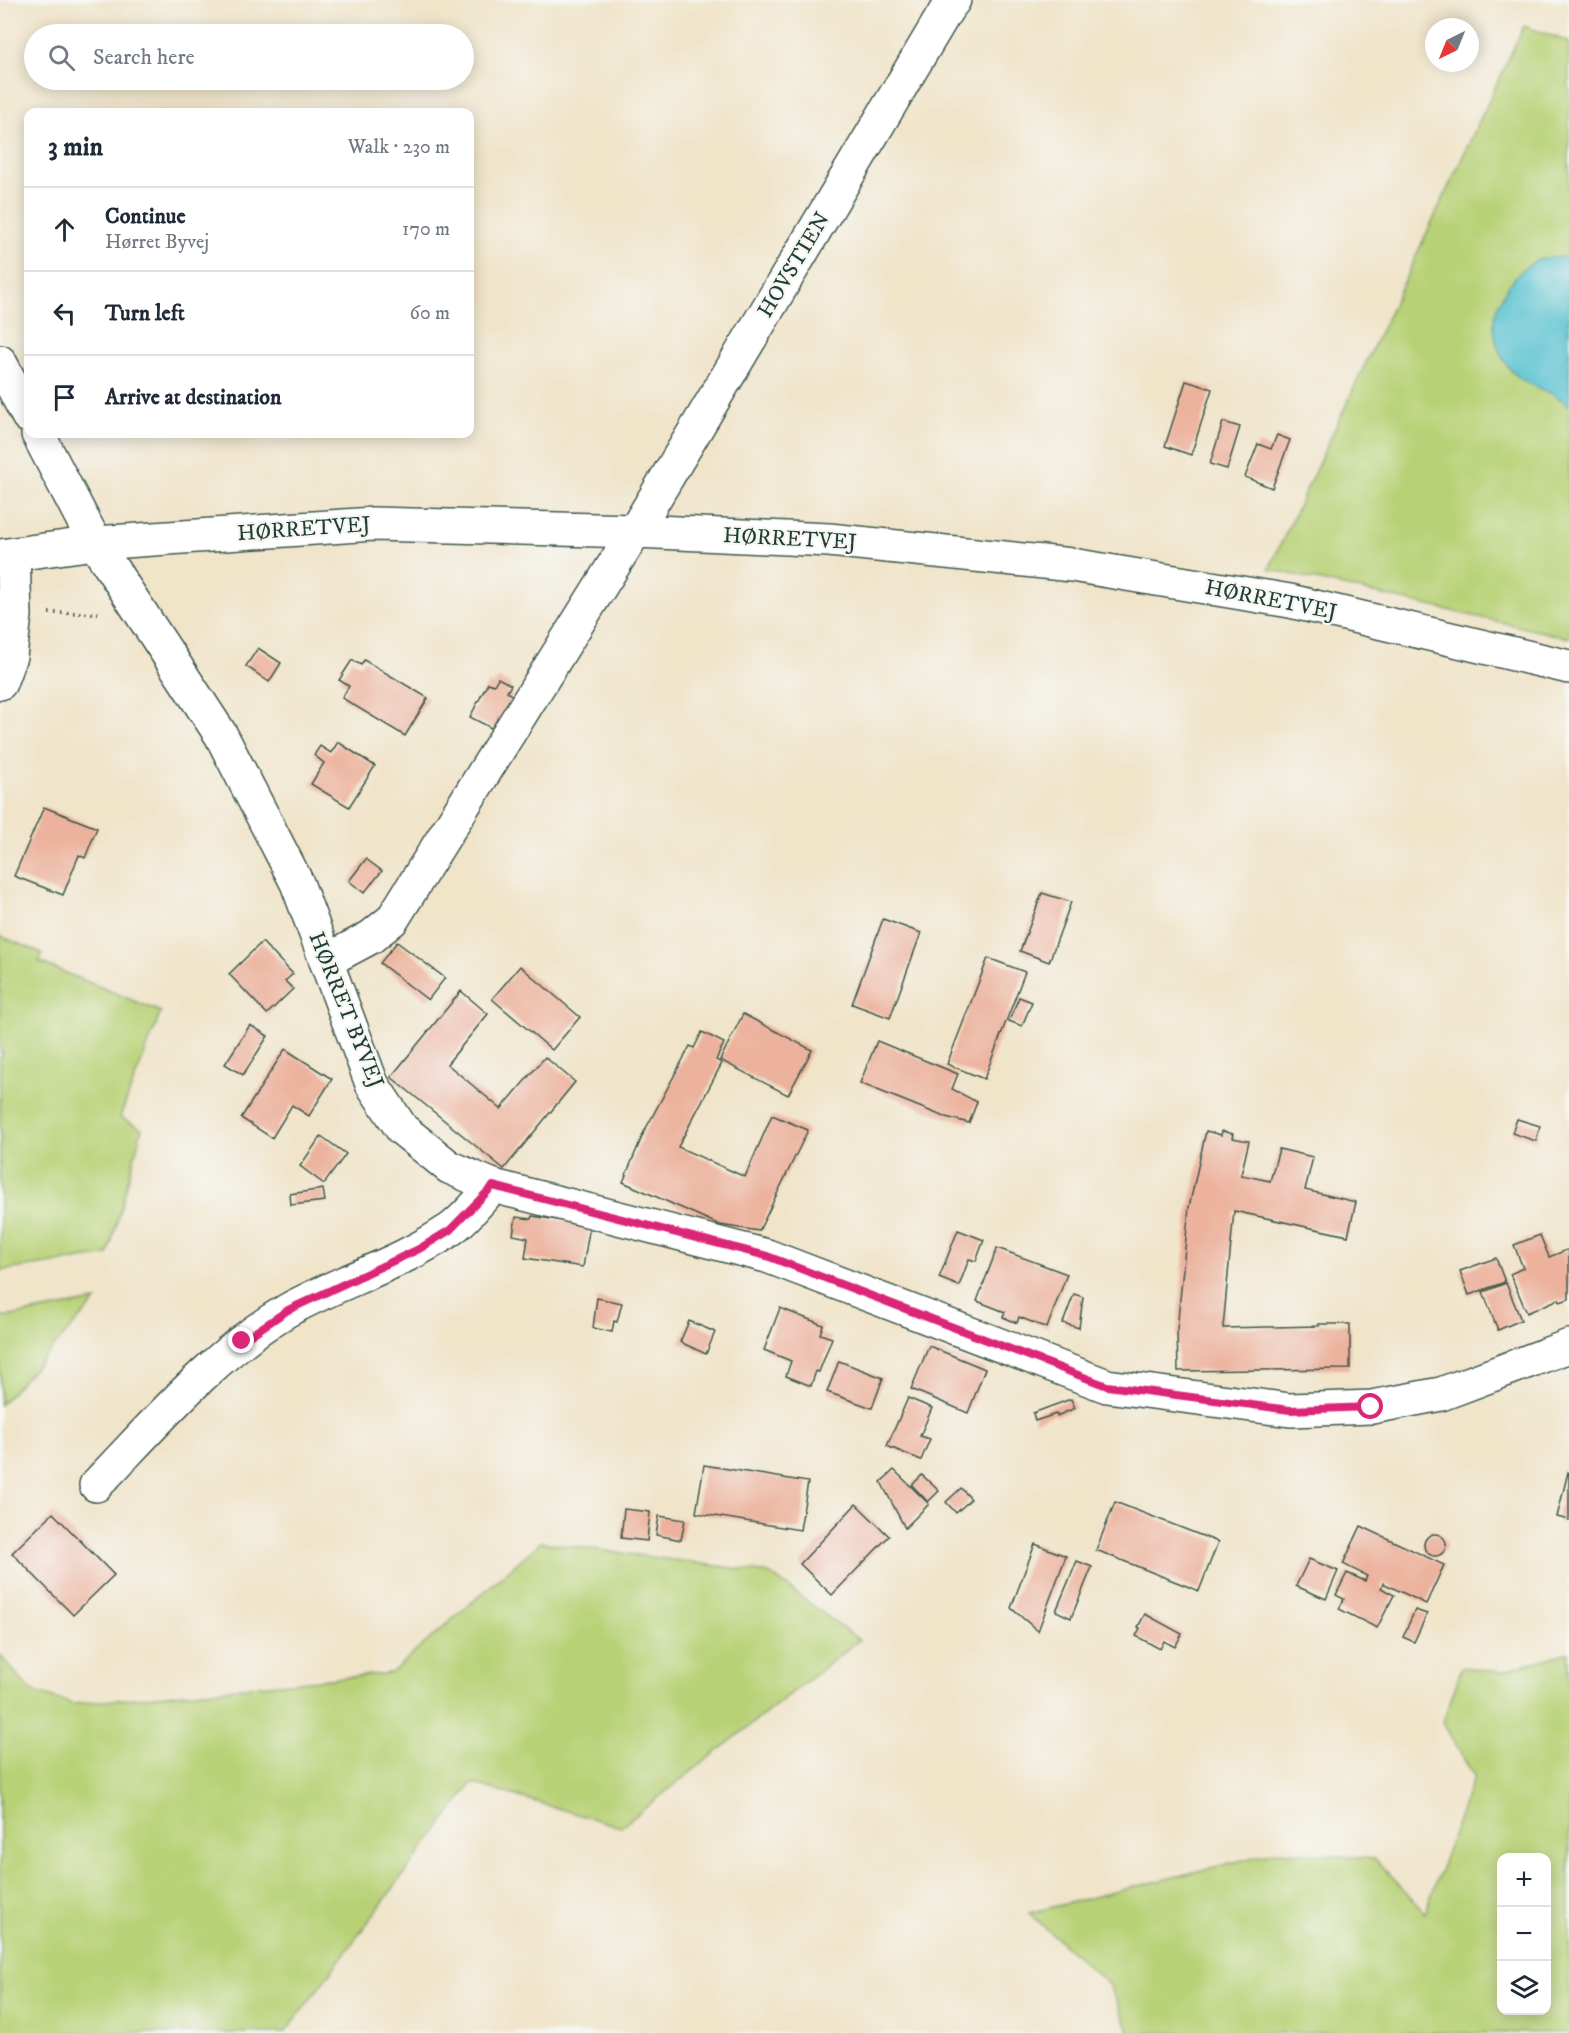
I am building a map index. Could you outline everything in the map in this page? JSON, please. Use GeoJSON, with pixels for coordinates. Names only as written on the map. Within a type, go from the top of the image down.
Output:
{"type":"FeatureCollection","features":[{"type":"Feature","properties":{"kind":"street","name":"HOVSTIEN"},"geometry":{"type":"LineString","coordinates":[[326,961],[371,937],[392,920],[635,531],[954,0]]}},
{"type":"Feature","properties":{"kind":"street"},"geometry":{"type":"LineString","coordinates":[[0,362],[24,408]]}},
{"type":"Feature","properties":{"kind":"street","name":"HØRRET BYVEJ"},"geometry":{"type":"LineString","coordinates":[[40,438],[95,543],[221,735],[297,883],[372,1084],[402,1129],[449,1167],[493,1186],[767,1256],[1107,1386],[1290,1410],[1371,1407],[1441,1394],[1569,1346]]}},
{"type":"Feature","properties":{"kind":"street","name":"HØRRETVEJ"},"geometry":{"type":"LineString","coordinates":[[6,555],[95,543],[373,524],[635,531],[829,540],[1072,565],[1290,601],[1569,667]]}},
{"type":"Feature","properties":{"kind":"street"},"geometry":{"type":"LineString","coordinates":[[0,683],[10,656],[15,615],[6,555]]}},
{"type":"Feature","properties":{"kind":"street"},"geometry":{"type":"LineString","coordinates":[[96,1485],[209,1369],[242,1341],[288,1310],[419,1249],[450,1230],[493,1186]]}},
{"type":"Feature","properties":{"kind":"path"},"geometry":{"type":"LineString","coordinates":[[15,615],[72,612],[141,615]]}},
{"type":"Feature","properties":{"kind":"green space"},"geometry":{"type":"Polygon","coordinates":[[[1524,26],[1569,42],[1569,638],[1269,569],[1524,26]]]}},
{"type":"Feature","properties":{"kind":"green space"},"geometry":{"type":"Polygon","coordinates":[[[0,936],[42,953],[39,962],[161,1012],[120,1117],[142,1129],[108,1255],[0,1271],[0,1058],[3,1053],[0,1052],[0,936]]]}},
{"type":"Feature","properties":{"kind":"green space"},"geometry":{"type":"Polygon","coordinates":[[[96,1301],[0,1405],[0,1318],[96,1301]]]}},
{"type":"Feature","properties":{"kind":"green space"},"geometry":{"type":"Polygon","coordinates":[[[541,1542],[769,1573],[859,1640],[621,1827],[472,1783],[285,2033],[0,2033],[0,1655],[31,1691],[73,1704],[391,1673],[541,1542]]]}},
{"type":"Feature","properties":{"kind":"green space"},"geometry":{"type":"Polygon","coordinates":[[[1569,1652],[1569,2033],[1130,2033],[1110,1986],[1029,1913],[1279,1851],[1375,1859],[1425,1913],[1474,1776],[1443,1723],[1462,1667],[1501,1672],[1569,1652]]]}},
{"type":"Feature","properties":{"kind":"water"},"geometry":{"type":"Polygon","coordinates":[[[1569,257],[1569,406],[1556,396],[1529,384],[1512,371],[1500,352],[1495,338],[1494,323],[1499,304],[1517,276],[1541,259],[1569,257]]]}},
{"type":"Feature","properties":{"kind":"building"},"geometry":{"type":"Polygon","coordinates":[[[1186,381],[1212,389],[1191,455],[1165,446],[1186,381]]]}},
{"type":"Feature","properties":{"kind":"building"},"geometry":{"type":"Polygon","coordinates":[[[1223,422],[1240,427],[1227,469],[1210,464],[1223,422]]]}},
{"type":"Feature","properties":{"kind":"building"},"geometry":{"type":"Polygon","coordinates":[[[1277,435],[1290,440],[1272,488],[1245,477],[1258,444],[1271,449],[1277,435]]]}},
{"type":"Feature","properties":{"kind":"building"},"geometry":{"type":"Polygon","coordinates":[[[258,648],[281,663],[269,682],[246,666],[258,648]]]}},
{"type":"Feature","properties":{"kind":"building"},"geometry":{"type":"Polygon","coordinates":[[[352,660],[361,665],[364,660],[428,698],[405,736],[342,698],[349,686],[339,680],[352,660]]]}},
{"type":"Feature","properties":{"kind":"building"},"geometry":{"type":"Polygon","coordinates":[[[498,678],[511,685],[507,692],[513,696],[495,730],[470,717],[488,683],[494,685],[498,678]]]}},
{"type":"Feature","properties":{"kind":"building"},"geometry":{"type":"Polygon","coordinates":[[[338,742],[375,766],[349,807],[311,784],[324,763],[314,755],[320,746],[331,753],[338,742]]]}},
{"type":"Feature","properties":{"kind":"building"},"geometry":{"type":"Polygon","coordinates":[[[44,807],[97,828],[85,858],[79,855],[63,895],[14,876],[44,807]]]}},
{"type":"Feature","properties":{"kind":"building"},"geometry":{"type":"Polygon","coordinates":[[[366,859],[382,871],[364,893],[349,881],[366,859]]]}},
{"type":"Feature","properties":{"kind":"building"},"geometry":{"type":"Polygon","coordinates":[[[1042,893],[1071,902],[1049,962],[1020,951],[1042,893]]]}},
{"type":"Feature","properties":{"kind":"building"},"geometry":{"type":"Polygon","coordinates":[[[883,919],[921,933],[890,1018],[852,1004],[883,919]]]}},
{"type":"Feature","properties":{"kind":"building"},"geometry":{"type":"Polygon","coordinates":[[[262,942],[293,974],[285,981],[293,989],[267,1014],[229,974],[262,942]]]}},
{"type":"Feature","properties":{"kind":"building"},"geometry":{"type":"Polygon","coordinates":[[[397,942],[445,978],[428,1000],[380,963],[397,942]]]}},
{"type":"Feature","properties":{"kind":"building"},"geometry":{"type":"Polygon","coordinates":[[[988,958],[1025,972],[984,1079],[947,1064],[988,958]]]}},
{"type":"Feature","properties":{"kind":"building"},"geometry":{"type":"Polygon","coordinates":[[[520,966],[580,1017],[552,1050],[492,999],[520,966]]]}},
{"type":"Feature","properties":{"kind":"building"},"geometry":{"type":"Polygon","coordinates":[[[461,991],[488,1014],[447,1064],[501,1109],[545,1057],[575,1082],[504,1169],[391,1077],[461,991]]]}},
{"type":"Feature","properties":{"kind":"building"},"geometry":{"type":"Polygon","coordinates":[[[1019,997],[1032,1002],[1022,1026],[1009,1021],[1019,997]]]}},
{"type":"Feature","properties":{"kind":"building"},"geometry":{"type":"Polygon","coordinates":[[[743,1014],[812,1050],[788,1095],[720,1060],[743,1014]]]}},
{"type":"Feature","properties":{"kind":"building"},"geometry":{"type":"Polygon","coordinates":[[[250,1025],[268,1036],[243,1075],[225,1064],[250,1025]]]}},
{"type":"Feature","properties":{"kind":"building"},"geometry":{"type":"Polygon","coordinates":[[[702,1032],[724,1043],[716,1060],[722,1063],[678,1147],[745,1177],[772,1115],[808,1130],[759,1231],[720,1225],[623,1182],[644,1132],[690,1046],[694,1048],[702,1032]]]}},
{"type":"Feature","properties":{"kind":"building"},"geometry":{"type":"Polygon","coordinates":[[[877,1041],[958,1074],[952,1089],[977,1102],[969,1123],[942,1116],[860,1083],[877,1041]]]}},
{"type":"Feature","properties":{"kind":"building"},"geometry":{"type":"Polygon","coordinates":[[[285,1049],[332,1079],[309,1116],[292,1105],[272,1138],[241,1118],[285,1049]]]}},
{"type":"Feature","properties":{"kind":"building"},"geometry":{"type":"Polygon","coordinates":[[[1517,1119],[1540,1126],[1536,1141],[1512,1133],[1517,1119]]]}},
{"type":"Feature","properties":{"kind":"building"},"geometry":{"type":"Polygon","coordinates":[[[1206,1131],[1221,1135],[1222,1131],[1233,1134],[1232,1138],[1249,1141],[1241,1175],[1270,1181],[1279,1149],[1313,1157],[1305,1190],[1356,1202],[1348,1236],[1234,1211],[1223,1328],[1350,1324],[1350,1369],[1178,1371],[1177,1330],[1189,1207],[1206,1131]]]}},
{"type":"Feature","properties":{"kind":"building"},"geometry":{"type":"Polygon","coordinates":[[[321,1136],[346,1154],[324,1184],[300,1166],[321,1136]]]}},
{"type":"Feature","properties":{"kind":"building"},"geometry":{"type":"Polygon","coordinates":[[[323,1189],[325,1201],[291,1205],[290,1194],[323,1189]]]}},
{"type":"Feature","properties":{"kind":"building"},"geometry":{"type":"Polygon","coordinates":[[[532,1216],[590,1225],[583,1267],[525,1258],[528,1238],[513,1235],[516,1217],[531,1219],[532,1216]]]}},
{"type":"Feature","properties":{"kind":"building"},"geometry":{"type":"Polygon","coordinates":[[[958,1230],[984,1240],[976,1261],[969,1259],[959,1286],[939,1278],[958,1230]]]}},
{"type":"Feature","properties":{"kind":"building"},"geometry":{"type":"Polygon","coordinates":[[[1540,1235],[1549,1257],[1569,1249],[1569,1299],[1560,1302],[1559,1299],[1527,1313],[1510,1274],[1523,1268],[1514,1245],[1540,1235]]]}},
{"type":"Feature","properties":{"kind":"building"},"geometry":{"type":"Polygon","coordinates":[[[997,1248],[1067,1274],[1047,1328],[1019,1317],[1017,1323],[1003,1317],[1005,1312],[977,1301],[997,1248]]]}},
{"type":"Feature","properties":{"kind":"building"},"geometry":{"type":"Polygon","coordinates":[[[1496,1258],[1505,1282],[1469,1295],[1460,1271],[1496,1258]]]}},
{"type":"Feature","properties":{"kind":"building"},"geometry":{"type":"Polygon","coordinates":[[[1506,1283],[1521,1320],[1498,1330],[1483,1292],[1506,1283]]]}},
{"type":"Feature","properties":{"kind":"building"},"geometry":{"type":"Polygon","coordinates":[[[1074,1294],[1083,1297],[1079,1328],[1063,1323],[1074,1294]]]}},
{"type":"Feature","properties":{"kind":"building"},"geometry":{"type":"Polygon","coordinates":[[[597,1298],[622,1303],[612,1332],[593,1328],[597,1298]]]}},
{"type":"Feature","properties":{"kind":"building"},"geometry":{"type":"Polygon","coordinates":[[[780,1308],[823,1325],[820,1334],[832,1338],[811,1386],[786,1376],[791,1361],[764,1350],[780,1308]]]}},
{"type":"Feature","properties":{"kind":"building"},"geometry":{"type":"Polygon","coordinates":[[[689,1321],[715,1332],[706,1354],[680,1342],[689,1321]]]}},
{"type":"Feature","properties":{"kind":"building"},"geometry":{"type":"Polygon","coordinates":[[[929,1346],[985,1369],[968,1413],[911,1389],[929,1346]]]}},
{"type":"Feature","properties":{"kind":"building"},"geometry":{"type":"Polygon","coordinates":[[[839,1361],[883,1378],[872,1408],[827,1392],[839,1361]]]}},
{"type":"Feature","properties":{"kind":"building"},"geometry":{"type":"Polygon","coordinates":[[[908,1398],[932,1408],[920,1436],[930,1439],[921,1460],[887,1446],[908,1398]]]}},
{"type":"Feature","properties":{"kind":"building"},"geometry":{"type":"Polygon","coordinates":[[[1071,1399],[1075,1408],[1057,1416],[1056,1414],[1035,1421],[1033,1413],[1071,1399]]]}},
{"type":"Feature","properties":{"kind":"building"},"geometry":{"type":"Polygon","coordinates":[[[704,1465],[808,1482],[800,1530],[696,1513],[704,1465]]]}},
{"type":"Feature","properties":{"kind":"building"},"geometry":{"type":"Polygon","coordinates":[[[894,1470],[929,1504],[905,1528],[881,1482],[894,1470]]]}},
{"type":"Feature","properties":{"kind":"building"},"geometry":{"type":"Polygon","coordinates":[[[1569,1473],[1569,1520],[1557,1517],[1569,1473]]]}},
{"type":"Feature","properties":{"kind":"building"},"geometry":{"type":"Polygon","coordinates":[[[922,1475],[939,1491],[928,1502],[912,1485],[922,1475]]]}},
{"type":"Feature","properties":{"kind":"building"},"geometry":{"type":"Polygon","coordinates":[[[961,1488],[971,1499],[956,1513],[946,1502],[961,1488]]]}},
{"type":"Feature","properties":{"kind":"building"},"geometry":{"type":"Polygon","coordinates":[[[1115,1502],[1218,1542],[1199,1591],[1096,1550],[1115,1502]]]}},
{"type":"Feature","properties":{"kind":"building"},"geometry":{"type":"Polygon","coordinates":[[[856,1504],[889,1536],[832,1595],[800,1564],[856,1504]]]}},
{"type":"Feature","properties":{"kind":"building"},"geometry":{"type":"Polygon","coordinates":[[[624,1509],[650,1512],[647,1541],[621,1538],[624,1509]]]}},
{"type":"Feature","properties":{"kind":"building"},"geometry":{"type":"Polygon","coordinates":[[[53,1513],[114,1575],[73,1615],[12,1553],[53,1513]]]}},
{"type":"Feature","properties":{"kind":"building"},"geometry":{"type":"Polygon","coordinates":[[[659,1516],[685,1520],[681,1540],[656,1535],[659,1516]]]}},
{"type":"Feature","properties":{"kind":"building"},"geometry":{"type":"Polygon","coordinates":[[[1361,1526],[1444,1565],[1426,1604],[1383,1583],[1381,1588],[1394,1595],[1377,1628],[1339,1609],[1344,1599],[1336,1595],[1347,1573],[1365,1581],[1367,1576],[1343,1564],[1361,1526]]]}},
{"type":"Feature","properties":{"kind":"building"},"geometry":{"type":"Polygon","coordinates":[[[1435,1534],[1443,1537],[1446,1545],[1443,1553],[1435,1556],[1427,1553],[1424,1545],[1427,1537],[1435,1534]]]}},
{"type":"Feature","properties":{"kind":"building"},"geometry":{"type":"Polygon","coordinates":[[[1035,1544],[1066,1556],[1038,1631],[1011,1608],[1035,1544]]]}},
{"type":"Feature","properties":{"kind":"building"},"geometry":{"type":"Polygon","coordinates":[[[1309,1559],[1338,1571],[1326,1599],[1296,1586],[1309,1559]]]}},
{"type":"Feature","properties":{"kind":"building"},"geometry":{"type":"Polygon","coordinates":[[[1077,1561],[1092,1567],[1071,1618],[1056,1611],[1077,1561]]]}},
{"type":"Feature","properties":{"kind":"building"},"geometry":{"type":"Polygon","coordinates":[[[1415,1610],[1427,1614],[1414,1642],[1403,1637],[1415,1610]]]}},
{"type":"Feature","properties":{"kind":"building"},"geometry":{"type":"Polygon","coordinates":[[[1145,1614],[1182,1634],[1175,1647],[1164,1641],[1160,1649],[1136,1636],[1145,1614]]]}},
{"type":"Feature","properties":{"kind":"route"},"geometry":{"type":"LineString","coordinates":[[242,1341],[288,1310],[419,1249],[450,1230],[493,1186],[767,1256],[1107,1386],[1290,1410],[1371,1407]]}}]}
